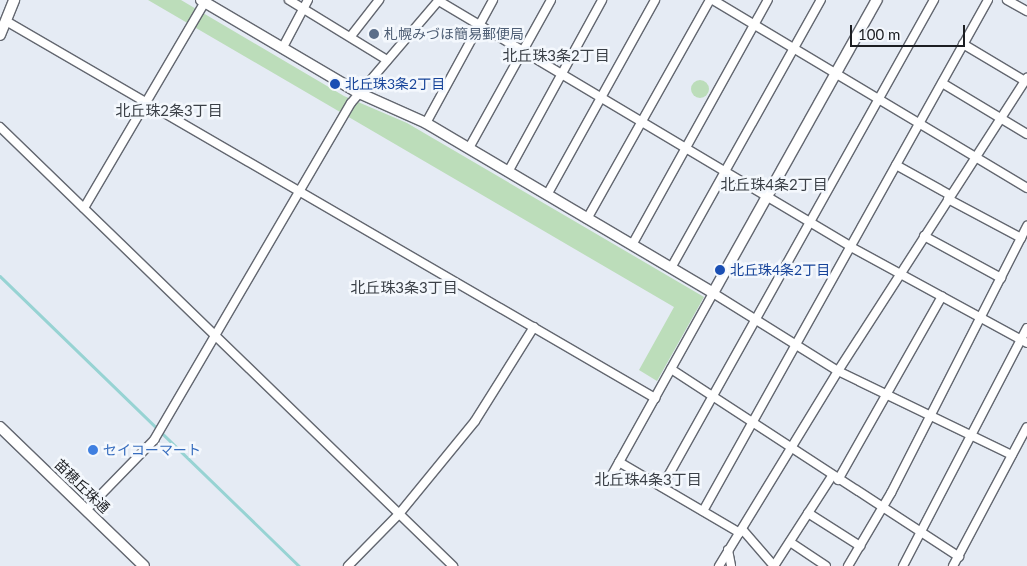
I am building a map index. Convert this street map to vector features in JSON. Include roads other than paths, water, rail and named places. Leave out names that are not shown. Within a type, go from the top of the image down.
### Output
[{"type":"street","points":[[0,36],[14,0]]},
{"type":"street","points":[[289,0],[351,36],[387,60]]},
{"type":"street","points":[[283,47],[308,0]]},
{"type":"street","points":[[351,36],[379,0]]},
{"type":"street","points":[[86,510],[154,440],[359,93],[439,0],[478,27],[686,147],[851,247],[1024,341]]},
{"type":"street","points":[[426,123],[493,0]]},
{"type":"street","points":[[468,148],[551,0]]},
{"type":"street","points":[[508,172],[602,0]]},
{"type":"street","points":[[547,195],[602,99],[655,0]]},
{"type":"street","points":[[587,219],[712,0],[1027,188]]},
{"type":"street","points":[[632,245],[768,0]]},
{"type":"street","points":[[671,268],[821,0]]},
{"type":"street","points":[[608,482],[876,0]]},
{"type":"street","points":[[662,487],[934,0]]},
{"type":"street","points":[[703,511],[797,346],[988,0]]},
{"type":"street","points":[[1007,0],[1027,11]]},
{"type":"street","points":[[84,208],[203,1],[359,93],[426,123],[671,268],[838,371],[1012,456]]},
{"type":"street","points":[[6,21],[655,398]]},
{"type":"street","points":[[719,566],[838,371],[1026,79],[963,44]]},
{"type":"street","points":[[942,83],[1027,134]]},
{"type":"street","points":[[0,127],[454,566]]},
{"type":"street","points":[[896,165],[1021,238]]},
{"type":"street","points":[[848,566],[882,508],[930,417],[1027,226]]},
{"type":"street","points":[[924,236],[1001,278]]},
{"type":"street","points":[[619,462],[741,531],[774,566],[808,513],[835,478],[942,296]]},
{"type":"street","points":[[348,566],[399,514],[476,421],[534,327]]},
{"type":"street","points":[[903,566],[923,535],[971,436],[1024,341],[1027,328]]},
{"type":"street","points":[[671,369],[789,449],[959,557]]},
{"type":"street","name":"苗穂丘珠通","points":[[0,427],[144,566]]},
{"type":"street","points":[[953,566],[1027,427]]},
{"type":"street","points":[[808,513],[860,546]]},
{"type":"street","points":[[790,542],[826,566]]},
{"type":"street","points":[[728,550],[731,566]]},
{"type":"waterway","points":[[0,276],[299,566]]},
{"type":"place","name":"札幌みづほ簡易郵便局","points":[[374,34]]},
{"type":"place","name":"北丘珠3条2丁目","points":[[335,84]]},
{"type":"place","name":"北丘珠4条2丁目","points":[[720,270]]},
{"type":"place","name":"セイコーマート","points":[[93,450]]},
{"type":"district","name":"北丘珠3条2丁目","points":[[556,56]]},
{"type":"district","name":"北丘珠2条3丁目","points":[[169,111]]},
{"type":"district","name":"北丘珠4条2丁目","points":[[774,185]]},
{"type":"district","name":"北丘珠3条3丁目","points":[[404,288]]},
{"type":"district","name":"北丘珠4条3丁目","points":[[648,480]]}]
